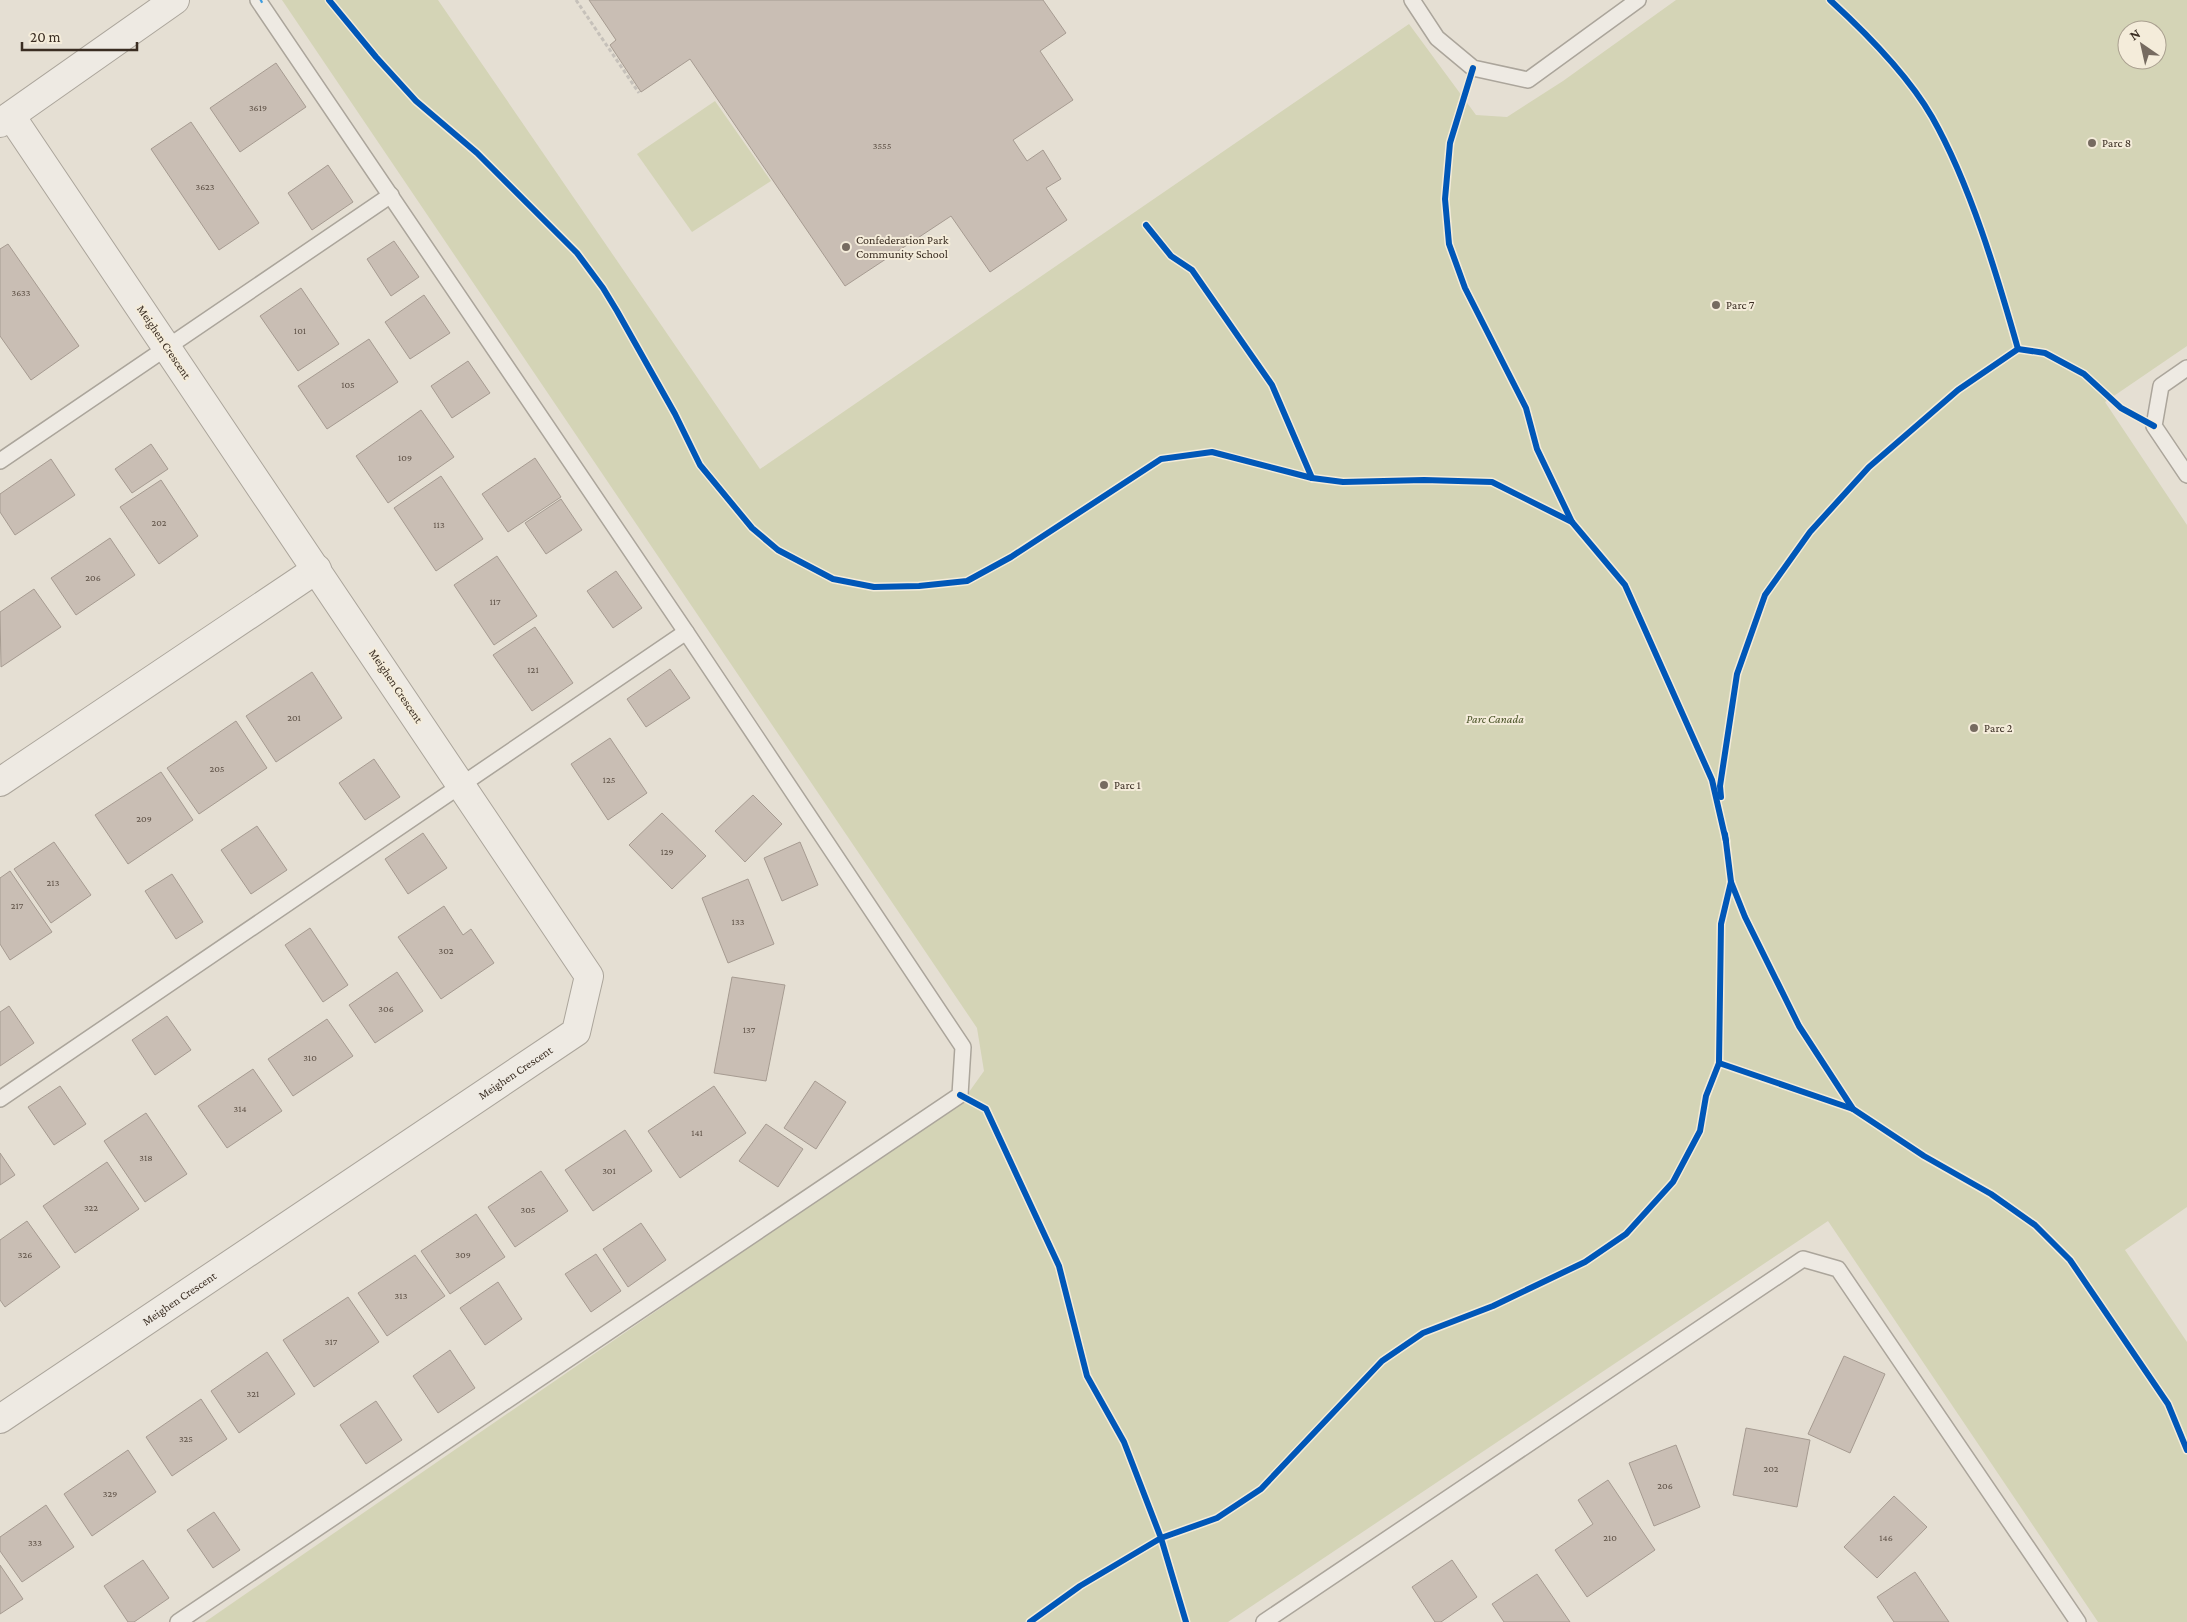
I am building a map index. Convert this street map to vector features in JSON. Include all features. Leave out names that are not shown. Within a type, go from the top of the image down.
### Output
[{"type":"street","points":[[6,119],[175,0]]},
{"type":"street","name":"Meighen Crescent","points":[[0,1419],[576,1032],[589,976],[463,785],[167,347],[6,119]]},
{"type":"street","points":[[0,782],[317,569]]},
{"type":"lane","points":[[178,1622],[960,1095],[963,1047],[686,632],[258,0]]},
{"type":"lane","points":[[1412,0],[1437,38],[1473,68],[1528,80],[1638,0]]},
{"type":"lane","points":[[0,461],[391,195]]},
{"type":"lane","points":[[2187,368],[2161,386],[2154,426],[2187,475]]},
{"type":"lane","points":[[0,1099],[686,632]]},
{"type":"lane","points":[[1264,1622],[1803,1259],[1838,1269],[2078,1622]]},
{"type":"path","points":[[576,0],[639,93]]},
{"type":"green space","name":"Parc Canada","points":[[282,0],[438,0],[760,469],[1409,24],[1476,115],[1507,117],[1563,81],[1676,0],[2187,0],[2187,346],[2105,402],[2187,525],[2187,1207],[2125,1250],[2187,1342],[2187,1622],[2098,1622],[1828,1221],[1228,1622],[205,1622],[964,1099],[984,1071],[977,1028]]},
{"type":"green space","points":[[715,101],[771,181],[692,232],[637,154]]},
{"type":"building","points":[[589,0],[1043,0],[1066,33],[1040,51],[1073,100],[1013,140],[1027,161],[1043,150],[1061,179],[1046,188],[1067,220],[990,272],[951,216],[845,286],[690,59],[641,92],[610,45],[616,40]]},
{"type":"building","points":[[276,63],[306,107],[240,152],[210,108]]},
{"type":"building","points":[[191,122],[259,223],[219,250],[151,149]]},
{"type":"building","points":[[328,165],[353,202],[312,230],[288,193]]},
{"type":"building","points":[[394,241],[419,277],[391,296],[367,259]]},
{"type":"building","points":[[8,244],[79,346],[31,380],[0,336],[0,249]]},
{"type":"building","points":[[301,288],[339,344],[298,371],[260,316]]},
{"type":"building","points":[[424,295],[450,333],[410,359],[385,322]]},
{"type":"building","points":[[369,339],[398,382],[327,429],[298,386]]},
{"type":"building","points":[[468,361],[490,393],[452,418],[431,386]]},
{"type":"building","points":[[421,410],[454,457],[388,503],[356,456]]},
{"type":"building","points":[[151,444],[168,469],[132,493],[115,469]]},
{"type":"building","points":[[535,458],[561,497],[508,532],[482,494]]},
{"type":"building","points":[[51,459],[75,495],[15,535],[0,512],[0,494]]},
{"type":"building","points":[[441,476],[483,539],[436,571],[394,508]]},
{"type":"building","points":[[161,480],[198,536],[159,564],[120,507]]},
{"type":"building","points":[[561,499],[582,530],[546,554],[525,523]]},
{"type":"building","points":[[110,538],[135,575],[76,615],[51,578]]},
{"type":"building","points":[[497,556],[537,616],[494,645],[454,585]]},
{"type":"building","points":[[616,571],[642,608],[613,628],[587,591]]},
{"type":"building","points":[[34,589],[61,627],[1,667],[0,612]]},
{"type":"building","points":[[535,627],[573,683],[532,711],[493,655]]},
{"type":"building","points":[[670,669],[690,698],[646,727],[627,699]]},
{"type":"building","points":[[312,672],[342,718],[276,762],[246,716]]},
{"type":"building","points":[[236,721],[267,768],[199,814],[167,768]]},
{"type":"building","points":[[610,738],[647,793],[608,820],[571,764]]},
{"type":"building","points":[[374,759],[400,797],[365,820],[339,783]]},
{"type":"building","points":[[161,772],[193,820],[128,864],[95,815]]},
{"type":"building","points":[[753,795],[782,824],[745,862],[715,831]]},
{"type":"building","points":[[662,813],[706,856],[672,889],[629,845]]},
{"type":"building","points":[[257,826],[287,870],[251,894],[221,850]]},
{"type":"building","points":[[423,833],[447,868],[408,894],[385,859]]},
{"type":"building","points":[[54,842],[91,895],[51,923],[14,869]]},
{"type":"building","points":[[800,842],[818,885],[782,901],[764,858]]},
{"type":"building","points":[[10,871],[52,932],[10,960],[0,944],[0,878]]},
{"type":"building","points":[[172,874],[203,922],[176,939],[145,891]]},
{"type":"building","points":[[748,879],[774,944],[728,963],[702,898]]},
{"type":"building","points":[[444,906],[463,935],[471,929],[494,963],[441,999],[398,937]]},
{"type":"building","points":[[310,928],[348,985],[323,1002],[285,945]]},
{"type":"building","points":[[397,972],[423,1011],[375,1043],[349,1005]]},
{"type":"building","points":[[732,977],[785,985],[766,1081],[714,1073]]},
{"type":"building","points":[[9,1006],[34,1043],[0,1066],[0,1012]]},
{"type":"building","points":[[167,1016],[191,1050],[155,1075],[132,1040]]},
{"type":"building","points":[[327,1019],[353,1056],[293,1096],[268,1059]]},
{"type":"building","points":[[253,1069],[282,1111],[227,1148],[198,1106]]},
{"type":"building","points":[[815,1081],[846,1102],[816,1149],[784,1128]]},
{"type":"building","points":[[60,1086],[86,1124],[54,1145],[28,1107]]},
{"type":"building","points":[[714,1086],[746,1133],[680,1178],[648,1131]]},
{"type":"building","points":[[146,1113],[187,1174],[145,1202],[104,1141]]},
{"type":"building","points":[[766,1124],[803,1149],[778,1187],[739,1161]]},
{"type":"building","points":[[625,1130],[652,1171],[593,1211],[565,1170]]},
{"type":"building","points":[[0,1153],[15,1175],[0,1185]]},
{"type":"building","points":[[107,1162],[139,1209],[75,1253],[43,1206]]},
{"type":"building","points":[[541,1171],[568,1211],[515,1247],[488,1207]]},
{"type":"building","points":[[476,1214],[505,1257],[450,1294],[421,1251]]},
{"type":"building","points":[[27,1221],[60,1267],[5,1307],[0,1300],[0,1240]]},
{"type":"building","points":[[641,1223],[666,1260],[628,1287],[603,1249]]},
{"type":"building","points":[[596,1254],[621,1291],[591,1312],[565,1274]]},
{"type":"building","points":[[415,1255],[445,1296],[387,1336],[358,1293]]},
{"type":"building","points":[[498,1282],[522,1319],[485,1345],[460,1308]]},
{"type":"building","points":[[348,1297],[379,1342],[314,1387],[283,1340]]},
{"type":"building","points":[[450,1350],[475,1388],[438,1413],[413,1376]]},
{"type":"building","points":[[267,1352],[295,1394],[239,1433],[211,1391]]},
{"type":"building","points":[[1844,1356],[1885,1374],[1850,1453],[1808,1434]]},
{"type":"building","points":[[201,1399],[227,1439],[172,1476],[146,1437]]},
{"type":"building","points":[[376,1401],[402,1440],[366,1464],[340,1425]]},
{"type":"building","points":[[1746,1428],[1810,1440],[1797,1507],[1733,1495]]},
{"type":"building","points":[[1676,1445],[1700,1507],[1654,1526],[1629,1463]]},
{"type":"building","points":[[128,1450],[156,1492],[92,1536],[64,1494]]},
{"type":"building","points":[[1608,1480],[1655,1550],[1587,1597],[1555,1550],[1593,1524],[1578,1500]]},
{"type":"building","points":[[1894,1496],[1927,1527],[1877,1578],[1844,1547]]},
{"type":"building","points":[[46,1505],[74,1547],[22,1582],[0,1551],[0,1537]]},
{"type":"building","points":[[214,1512],[240,1550],[213,1568],[187,1530]]},
{"type":"building","points":[[143,1560],[169,1598],[134,1622],[128,1622],[104,1586]]},
{"type":"building","points":[[1452,1560],[1477,1597],[1441,1622],[1435,1622],[1412,1587]]},
{"type":"building","points":[[0,1565],[23,1599],[0,1614]]},
{"type":"building","points":[[1915,1572],[1949,1622],[1894,1622],[1877,1597]]},
{"type":"building","points":[[1537,1574],[1570,1622],[1504,1622],[1492,1604]]},
{"type":"cycle path","points":[[329,0],[376,57],[416,101],[477,153],[577,253],[603,288],[617,311],[675,414],[700,465],[752,528],[778,550],[833,579],[874,587],[919,586],[967,581],[1011,557],[1161,459],[1212,452],[1312,478],[1343,482],[1424,480],[1492,482],[1572,522],[1625,585],[1712,780],[1726,841]]},
{"type":"cycle path","points":[[1830,0],[1886,56],[1911,86],[1932,117],[1959,171],[1970,200],[1992,261],[2018,349]]},
{"type":"cycle path","points":[[1473,68],[1450,143],[1445,199],[1449,244],[1465,288],[1526,408],[1537,449],[1572,522]]},
{"type":"cycle path","points":[[1146,225],[1171,256],[1192,270],[1272,385],[1312,478]]},
{"type":"cycle path","points":[[1721,797],[1720,786],[1737,674],[1765,595],[1810,532],[1869,467],[1958,390],[2018,349],[2045,353],[2084,374],[2121,408],[2154,426]]},
{"type":"cycle path","points":[[1186,1622],[1161,1538],[1217,1518],[1261,1489],[1382,1361],[1423,1333],[1493,1306],[1585,1262],[1626,1234],[1673,1182],[1700,1131],[1706,1096],[1719,1063],[1721,924],[1731,882],[1725,834]]},
{"type":"cycle path","points":[[1731,882],[1745,917],[1799,1026],[1853,1109],[1924,1156],[1991,1194],[2035,1225],[2070,1260],[2168,1404],[2187,1450]]},
{"type":"cycle path","points":[[1719,1063],[1853,1109]]},
{"type":"cycle path","points":[[960,1095],[986,1109],[1059,1266],[1087,1376],[1124,1442],[1161,1538],[1080,1586],[1030,1622]]},
{"type":"place","name":"Parc 8","points":[[2092,143]]},
{"type":"place","name":"Confederation Park Community School","points":[[846,247]]},
{"type":"place","name":"Parc 7","points":[[1716,305]]},
{"type":"place","name":"Parc 2","points":[[1974,728]]},
{"type":"place","name":"Parc 1","points":[[1104,785]]}]
